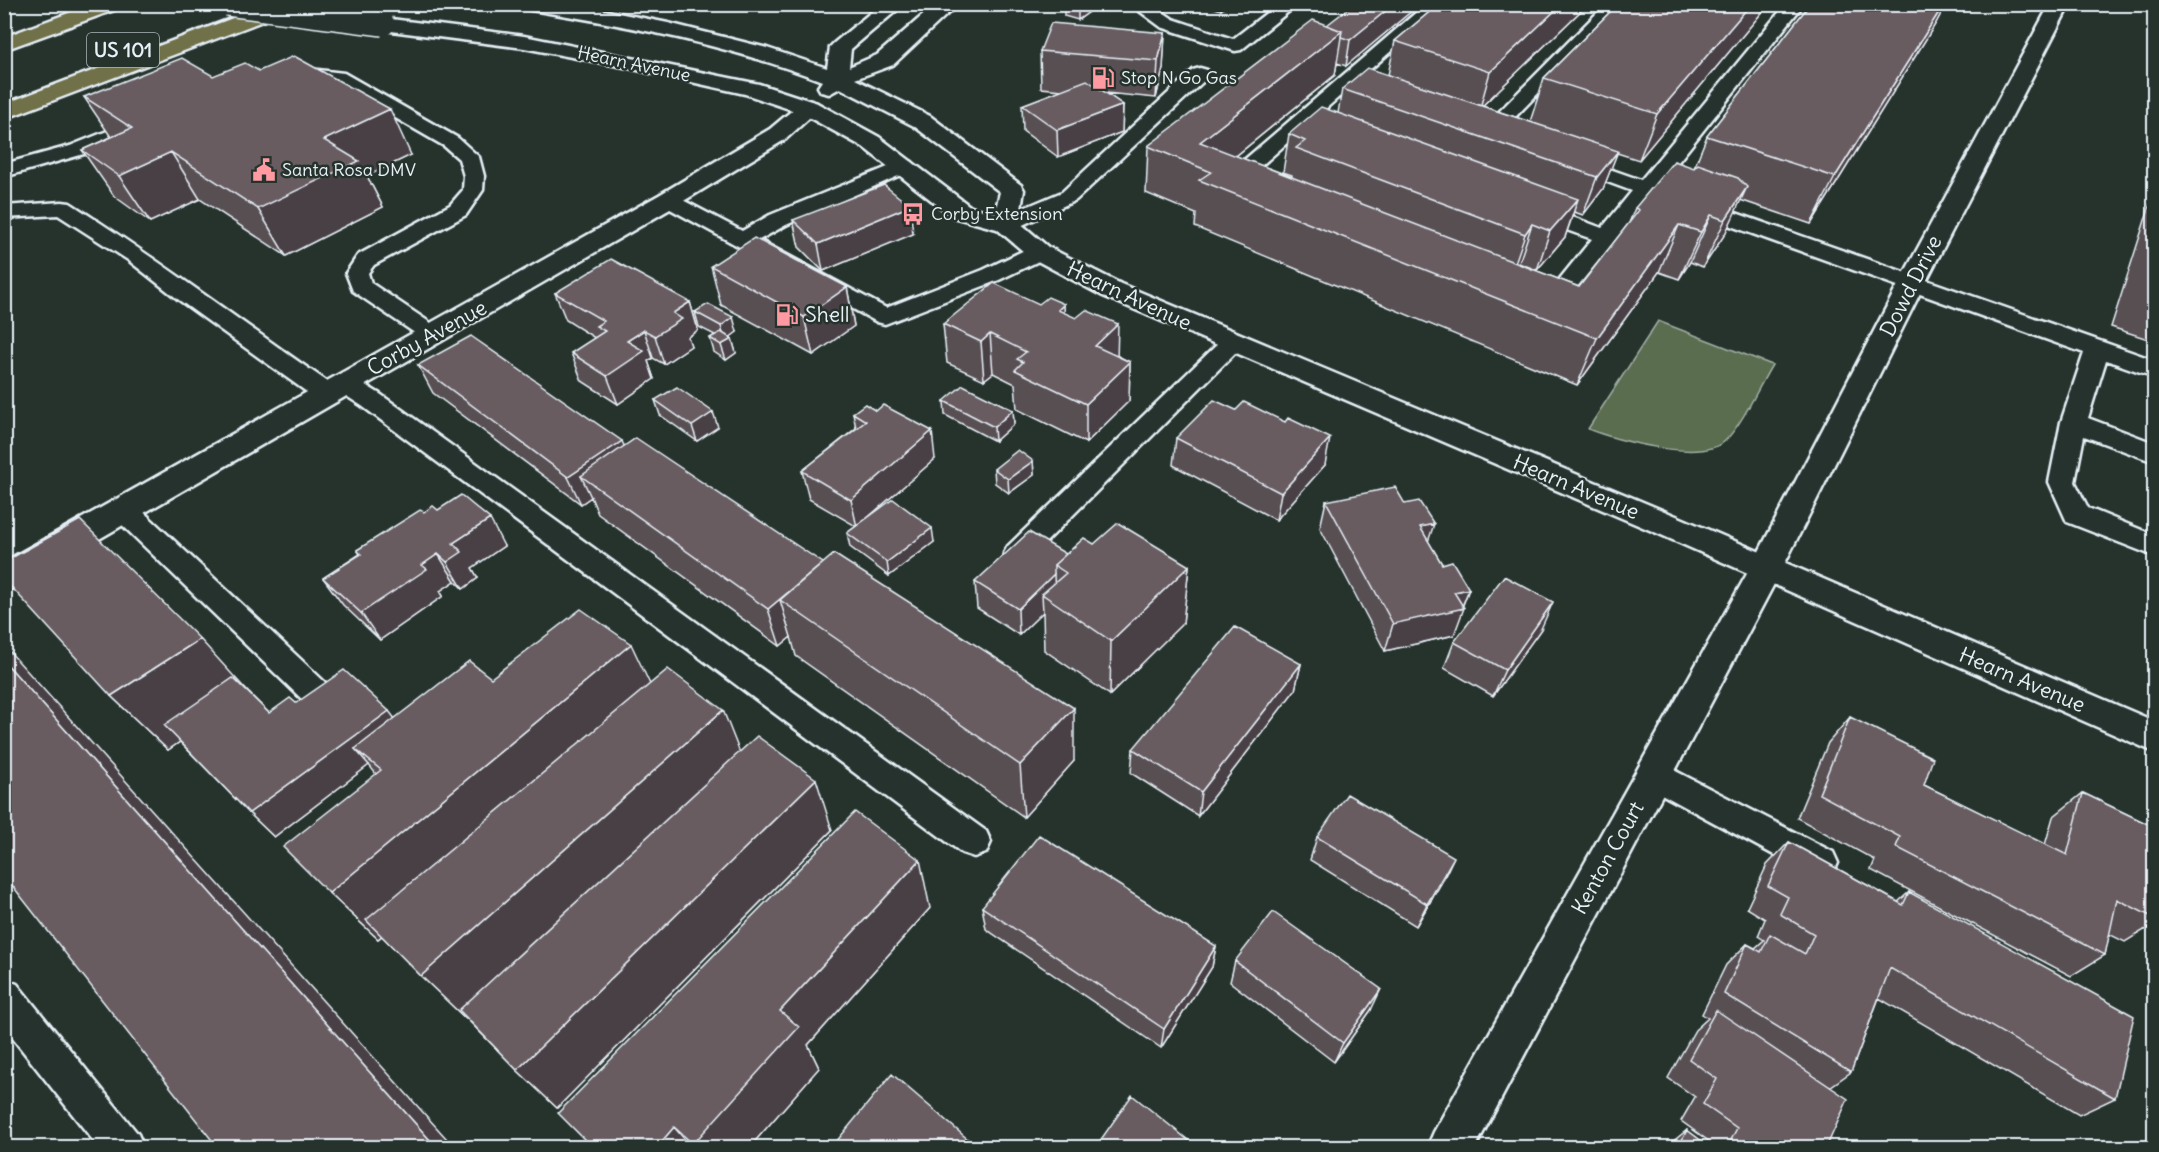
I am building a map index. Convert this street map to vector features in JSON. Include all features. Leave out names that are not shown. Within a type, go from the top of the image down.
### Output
[{"type":"highway","name":"US 101","points":[[4,44],[113,4]]},
{"type":"highway","name":"US 101","points":[[4,96],[241,4]]},
{"type":"highway","points":[[4,112],[290,4]]},
{"type":"main road","name":"Hearn Avenue","points":[[227,4],[524,42],[751,89],[809,108],[850,129],[905,166],[962,212],[1006,224],[1039,252],[1112,290],[1670,526],[2154,737]]},
{"type":"main road","name":"Hearn Avenue","points":[[531,4],[587,13],[699,37],[788,62],[836,79],[891,103],[915,117],[1012,190],[1006,224]]},
{"type":"main road","points":[[836,79],[841,47],[894,4]]},
{"type":"main road","name":"Corby Avenue","points":[[4,578],[433,335],[778,134],[809,108],[836,79],[885,60],[948,4]]},
{"type":"main road","name":"Dowd Drive","points":[[1766,569],[1912,283],[2060,4]]},
{"type":"main road","name":"Kenton Court","points":[[1450,1148],[1766,569]]},
{"type":"lane","points":[[1138,4],[1167,23],[1235,46],[1290,4]]},
{"type":"lane","points":[[1251,191],[1229,183],[1437,4]]},
{"type":"lane","points":[[1488,133],[1616,4]]},
{"type":"lane","points":[[1525,300],[1547,309],[1796,4]]},
{"type":"lane","points":[[271,75],[298,73],[337,77],[451,142],[469,157],[474,176],[473,190],[458,210],[366,260],[357,273],[361,286],[433,335]]},
{"type":"lane","points":[[1006,224],[1069,196],[1200,74]]},
{"type":"lane","points":[[1345,82],[1400,102]]},
{"type":"lane","points":[[4,171],[77,150],[165,113]]},
{"type":"lane","points":[[1296,124],[1319,132]]},
{"type":"lane","points":[[1466,125],[1511,141]]},
{"type":"lane","points":[[1556,157],[2154,369]]},
{"type":"lane","points":[[743,240],[778,220],[905,166]]},
{"type":"lane","points":[[668,200],[885,317],[991,275],[1039,252]]},
{"type":"lane","points":[[1518,205],[1606,237]]},
{"type":"lane","points":[[4,212],[62,208],[136,255],[187,295],[336,389],[371,400],[974,842]]},
{"type":"lane","points":[[1018,553],[1233,342]]},
{"type":"lane","points":[[2097,349],[2074,422],[2062,482],[2077,515],[2154,546]]},
{"type":"lane","points":[[2074,422],[2154,453]]},
{"type":"lane","points":[[124,510],[320,697]]},
{"type":"lane","points":[[1654,774],[1853,879]]},
{"type":"lane","points":[[4,998],[124,1148]]},
{"type":"green space","points":[[1658,321],[1772,365],[1739,424],[1726,440],[1715,447],[1699,450],[1658,448],[1588,429]]},
{"type":"building","points":[[1354,4],[1394,4],[1350,40],[1341,37],[1342,31],[1327,25]]},
{"type":"building","points":[[1439,4],[1562,4],[1490,72],[1395,41]]},
{"type":"building","points":[[1618,4],[1751,4],[1657,114],[1544,78]]},
{"type":"building","points":[[1810,4],[1944,4],[1835,177],[1707,136]]},
{"type":"building","points":[[1313,20],[1342,31],[1200,142],[1579,287],[1639,210],[1635,208],[1674,161],[1694,168],[1698,164],[1738,178],[1747,187],[1725,220],[1711,215],[1701,232],[1679,225],[1597,338],[1199,180],[1211,172],[1148,146]]},
{"type":"building","points":[[1051,23],[1165,33],[1158,61],[1040,51]]},
{"type":"building","points":[[294,56],[390,109],[324,140],[359,161],[258,209],[171,152],[119,176],[82,150],[132,128],[84,97],[182,58],[213,76],[245,63],[259,71]]},
{"type":"building","points":[[1367,68],[1618,151],[1597,177],[1342,89]]},
{"type":"building","points":[[1087,80],[1123,105],[1057,130],[1022,105]]},
{"type":"building","points":[[1321,107],[1578,199],[1550,231],[1532,224],[1525,234],[1296,148],[1305,141],[1289,134]]},
{"type":"building","points":[[884,185],[910,206],[818,244],[793,220]]},
{"type":"building","points":[[754,238],[847,287],[804,317],[711,266]]},
{"type":"building","points":[[611,259],[690,302],[673,313],[682,319],[655,336],[644,330],[627,341],[644,351],[607,376],[571,353],[605,331],[596,326],[604,321],[555,293]]},
{"type":"building","points":[[2154,264],[2154,281],[2150,280]]},
{"type":"building","points":[[994,283],[1039,304],[1048,297],[1064,304],[1058,310],[1076,318],[1086,310],[1118,324],[1095,346],[1130,362],[1086,404],[1015,370],[1023,362],[1017,359],[1026,352],[990,334],[981,342],[943,324]]},
{"type":"building","points":[[708,304],[733,317],[721,326],[695,312]]},
{"type":"building","points":[[721,332],[732,339],[721,345],[710,338]]},
{"type":"building","points":[[471,336],[622,441],[568,477],[418,365]]},
{"type":"building","points":[[963,385],[1013,410],[994,427],[944,401]]},
{"type":"building","points":[[677,387],[713,412],[692,426],[655,400]]},
{"type":"building","points":[[1214,400],[1236,410],[1244,402],[1285,422],[1288,418],[1330,438],[1281,493],[1176,438]]},
{"type":"building","points":[[865,404],[876,411],[883,405],[932,431],[851,500],[802,471],[866,421],[853,413]]},
{"type":"building","points":[[636,438],[823,563],[768,609],[581,476]]},
{"type":"building","points":[[1018,450],[1033,461],[1008,479],[994,469]]},
{"type":"building","points":[[1395,487],[1405,504],[1419,501],[1434,524],[1420,527],[1442,564],[1452,561],[1469,589],[1454,592],[1464,608],[1393,624],[1326,501]]},
{"type":"building","points":[[461,495],[490,519],[453,543],[462,552],[447,562],[438,554],[422,565],[427,569],[361,613],[323,578],[361,554],[357,550],[420,510],[424,512],[433,506],[438,510]]},
{"type":"building","points":[[893,499],[932,528],[887,562],[847,533]]},
{"type":"building","points":[[80,520],[200,639],[111,696],[4,579],[4,562]]},
{"type":"building","points":[[1118,523],[1189,566],[1111,641],[1042,594],[1066,573],[1054,565],[1084,538],[1094,544]]},
{"type":"building","points":[[1029,532],[1066,554],[1054,565],[1054,574],[1018,609],[975,582]]},
{"type":"building","points":[[834,554],[1074,708],[1020,765],[780,600]]},
{"type":"building","points":[[1504,576],[1553,602],[1505,670],[1454,642]]},
{"type":"building","points":[[581,609],[631,644],[329,893],[283,847],[381,770],[355,749],[469,661],[491,678]]},
{"type":"building","points":[[1235,627],[1301,664],[1201,792],[1133,749]]},
{"type":"building","points":[[4,661],[437,1148],[218,1148],[4,875]]},
{"type":"building","points":[[668,669],[723,710],[421,976],[366,920]]},
{"type":"building","points":[[344,670],[389,711],[249,813],[164,725],[233,678],[269,713],[290,698],[296,703]]},
{"type":"building","points":[[1850,717],[1933,758],[1924,785],[2067,855],[2083,793],[2154,827],[2154,918],[2117,899],[2105,955],[1896,847],[1900,837],[1819,794]]},
{"type":"building","points":[[757,736],[816,779],[517,1070],[459,1010]]},
{"type":"building","points":[[1347,794],[1454,857],[1427,904],[1317,837]]},
{"type":"building","points":[[855,812],[920,860],[780,1011],[799,1027],[693,1144],[674,1127],[656,1148],[593,1148],[558,1113]]},
{"type":"building","points":[[1039,835],[1216,946],[1164,1029],[982,907]]},
{"type":"building","points":[[1789,842],[1903,905],[1909,892],[2134,1016],[2115,1098],[1890,968],[1851,1072],[1724,994],[1747,944],[1761,952],[1770,934],[1805,954],[1814,934],[1780,914],[1788,897],[1768,886]]},
{"type":"building","points":[[1273,912],[1381,989],[1343,1043],[1235,961]]},
{"type":"building","points":[[1716,1010],[1848,1099],[1826,1148],[1727,1148],[1737,1128],[1703,1104],[1717,1079],[1689,1059]]},
{"type":"building","points":[[892,1074],[978,1148],[831,1148]]},
{"type":"building","points":[[1132,1095],[1198,1148],[1095,1148]]},
{"type":"building","points":[[1687,1130],[1711,1148],[1678,1148]]},
{"type":"place","name":"Stop N Go Gas","points":[[1103,78]]},
{"type":"place","name":"Santa Rosa DMV","points":[[264,170]]},
{"type":"place","name":"Corby Extension","points":[[913,214]]},
{"type":"place","name":"Shell","points":[[787,315]]}]
